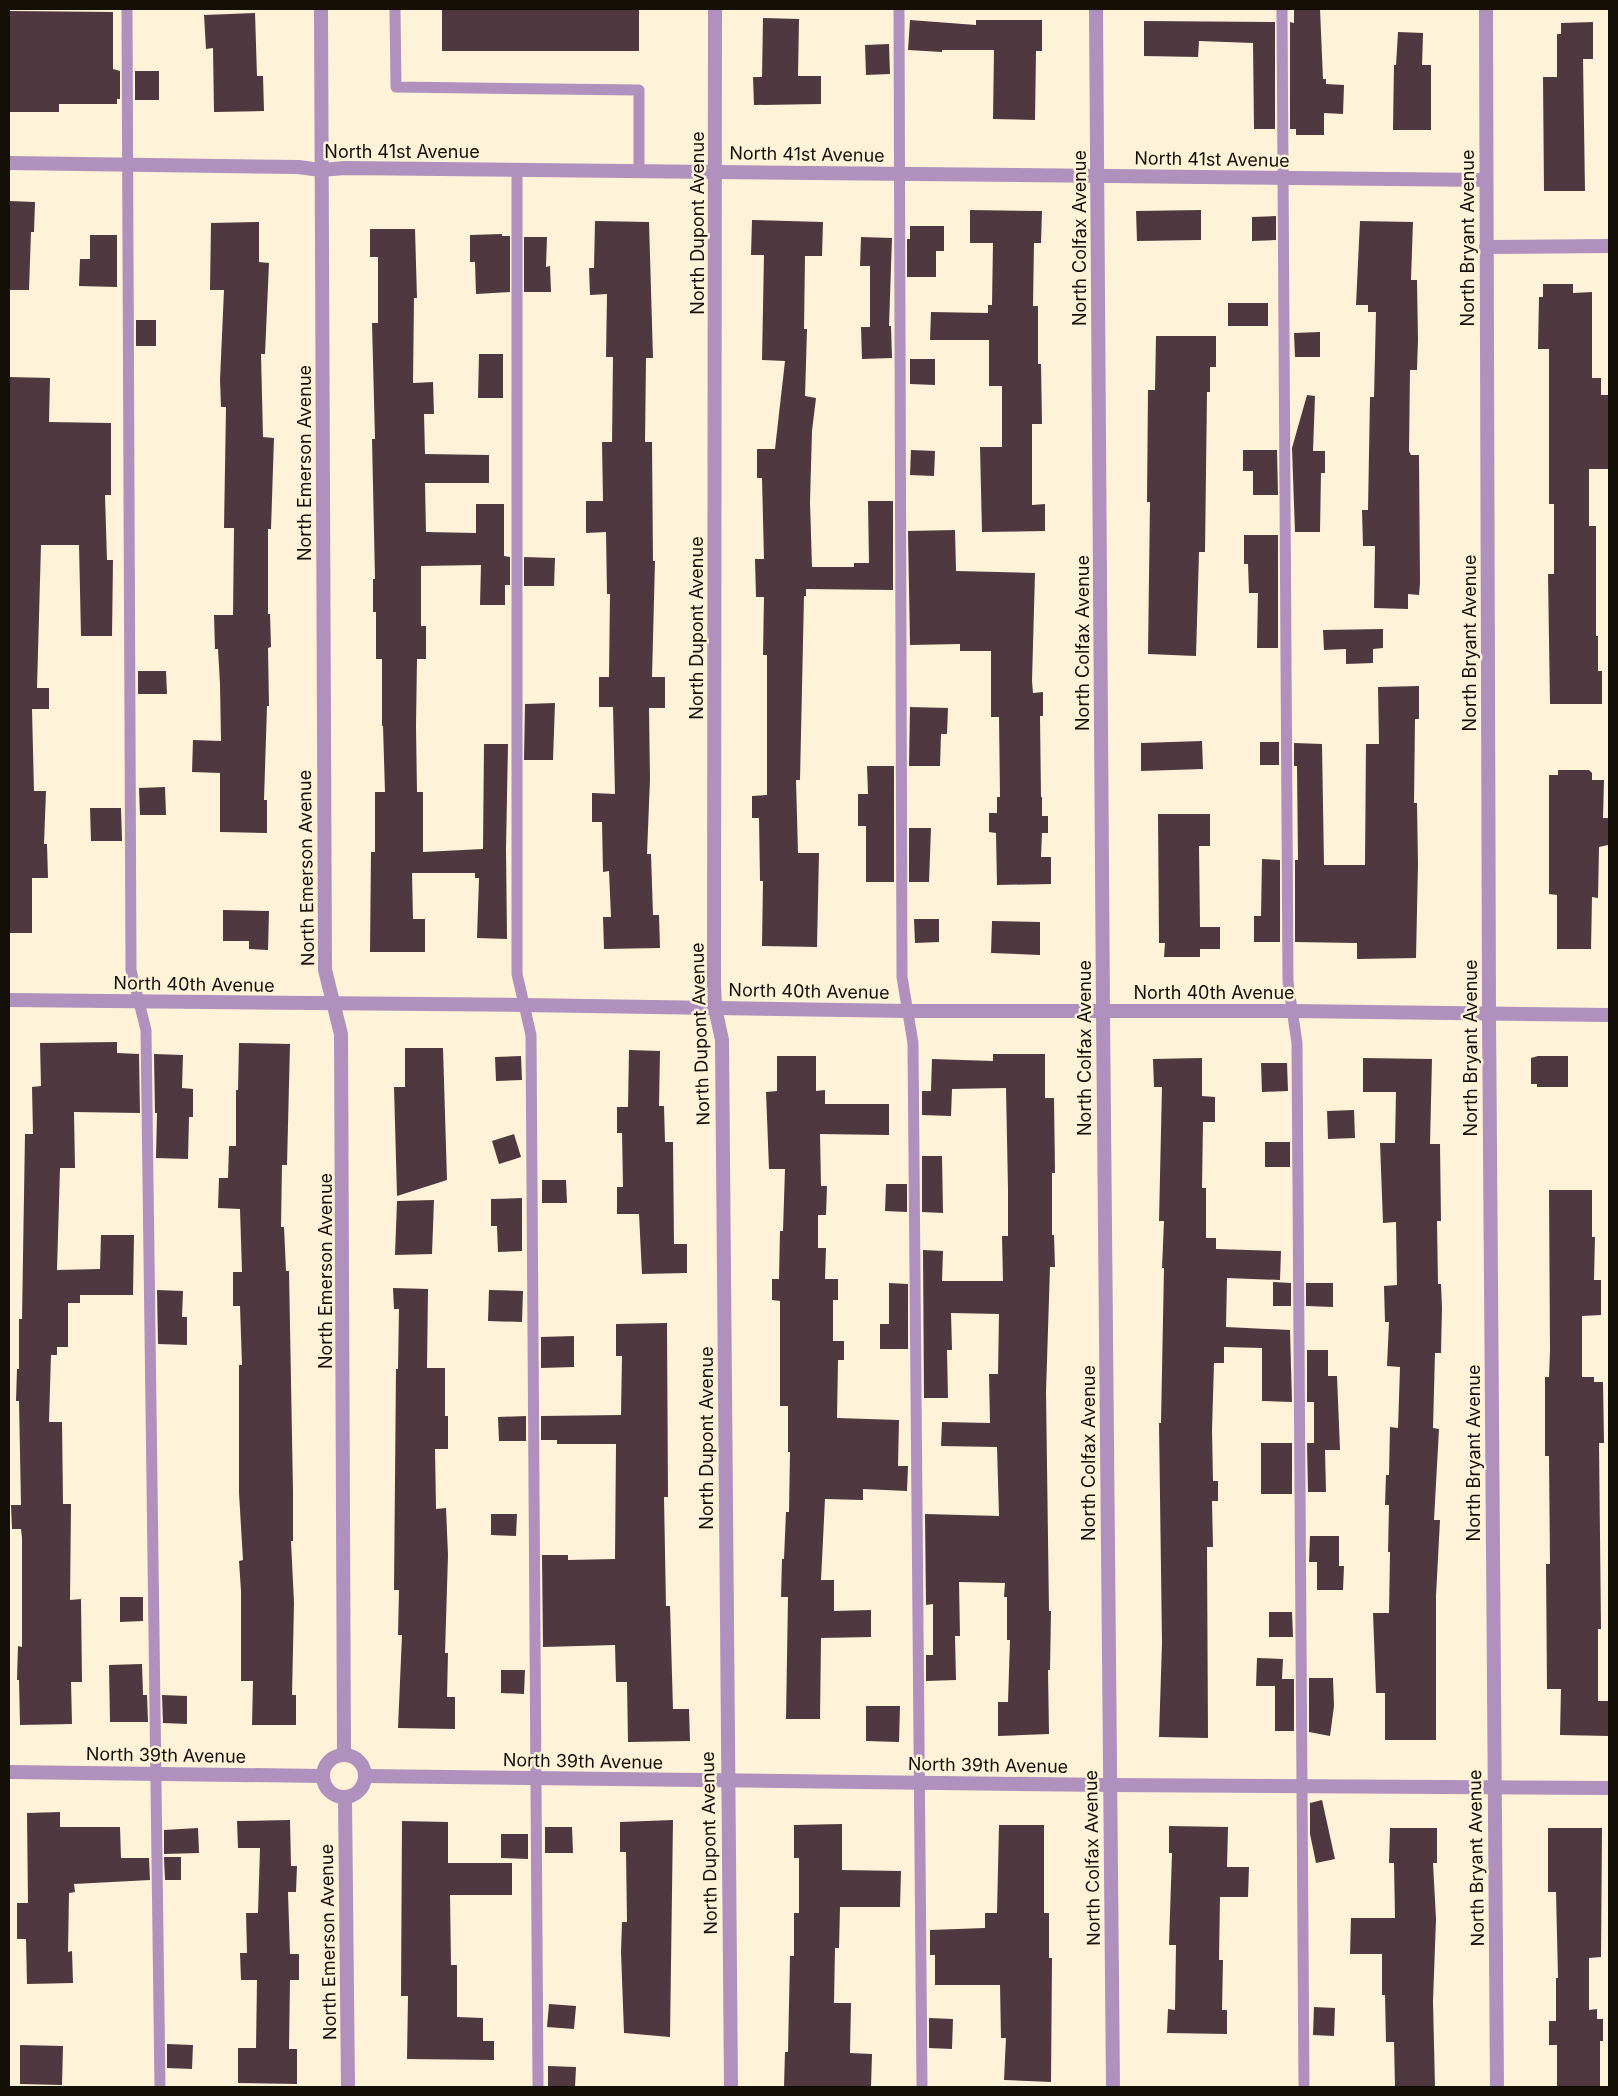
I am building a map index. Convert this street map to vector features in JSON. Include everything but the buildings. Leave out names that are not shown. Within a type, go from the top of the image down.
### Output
[{"type":"street","name":"North Emerson Avenue","points":[[321,9],[325,970],[341,1034],[344,1754]]},
{"type":"street","name":"North Dupont Avenue","points":[[715,9],[715,1008],[722,1040],[731,2087]]},
{"type":"street","name":"North Colfax Avenue","points":[[1096,9],[1109,1785],[1113,2087]]},
{"type":"street","name":"North Bryant Avenue","points":[[1486,9],[1488,1014],[1497,2087]]},
{"type":"street","name":"North 41st Avenue","points":[[9,162],[298,167],[321,170],[346,168],[1486,180]]},
{"type":"street","points":[[1486,247],[1609,246]]},
{"type":"street","name":"North 40th Avenue","points":[[9,1000],[524,1004],[907,1011],[1292,1010],[1609,1015]]},
{"type":"street","points":[[344,1754],[360,1761],[366,1776],[360,1791],[345,1797],[334,1795],[328,1790],[323,1776],[330,1760],[344,1754]]},
{"type":"street","name":"North 39th Avenue","points":[[9,1772],[323,1776]]},
{"type":"street","name":"North 39th Avenue","points":[[366,1776],[535,1780],[1609,1788]]},
{"type":"street","name":"North Emerson Avenue","points":[[345,1797],[348,2087]]},
{"type":"lane","points":[[127,9],[131,970],[146,1030],[160,2087]]},
{"type":"lane","points":[[395,9],[396,87],[639,90],[639,171]]},
{"type":"lane","points":[[899,9],[902,977],[913,1043],[922,2087]]},
{"type":"lane","points":[[1282,9],[1288,982],[1296,1042],[1304,2087]]},
{"type":"lane","points":[[517,170],[517,974],[530,1035],[538,2087]]}]
